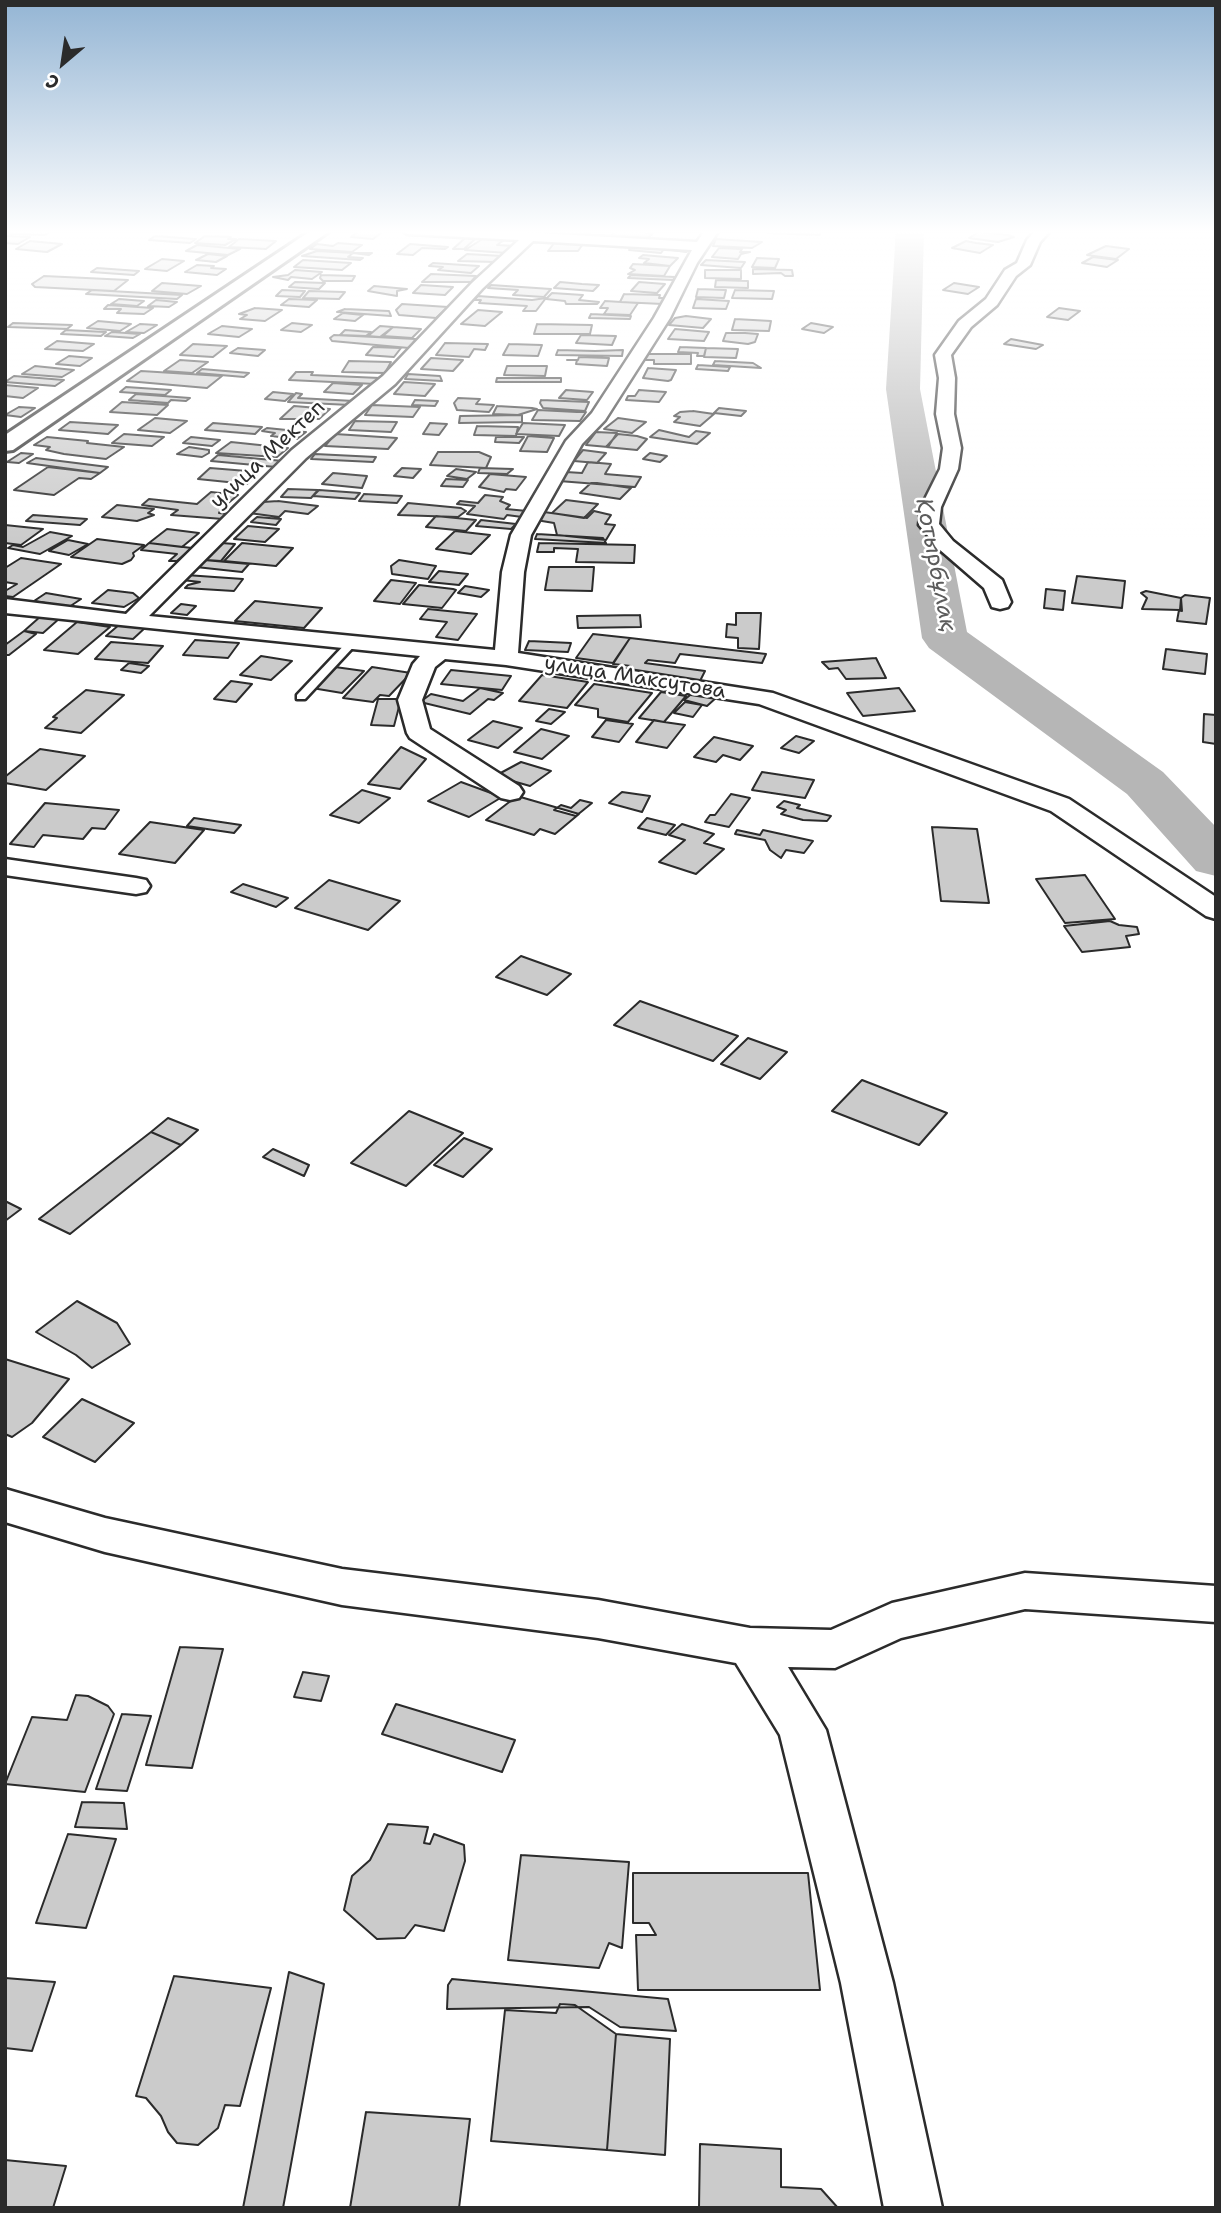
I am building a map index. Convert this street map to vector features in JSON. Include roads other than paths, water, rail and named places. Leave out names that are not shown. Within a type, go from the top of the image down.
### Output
[{"type":"street","points":[[5,445],[170,333]]},
{"type":"street","name":"улица Мектеп","points":[[131,621],[299,454],[389,380],[433,333]]},
{"type":"street","points":[[506,658],[511,582],[522,535],[568,452],[598,416],[652,333]]},
{"type":"street","points":[[958,333],[943,355],[947,378],[945,414],[952,448],[949,469],[931,507],[929,525],[946,545],[994,585],[1000,602]]},
{"type":"street","name":"улица Максутова","points":[[5,606],[506,658],[764,698],[1060,805],[1216,910]]},
{"type":"street","points":[[438,653],[425,664],[410,700],[419,733],[510,792]]},
{"type":"street","points":[[5,867],[136,886]]},
{"type":"street","points":[[5,1505],[105,1535],[342,1587],[598,1619],[750,1647],[835,1649],[892,1622],[1026,1591],[1216,1604]]},
{"type":"street","points":[[750,1647],[802,1730],[867,1983],[913,2208]]},
{"type":"lane","points":[[301,697],[353,642]]},
{"type":"waterway","name":"Қотырбұлақ","points":[[905,333],[903,389],[945,638],[1145,783],[1216,859]]}]
